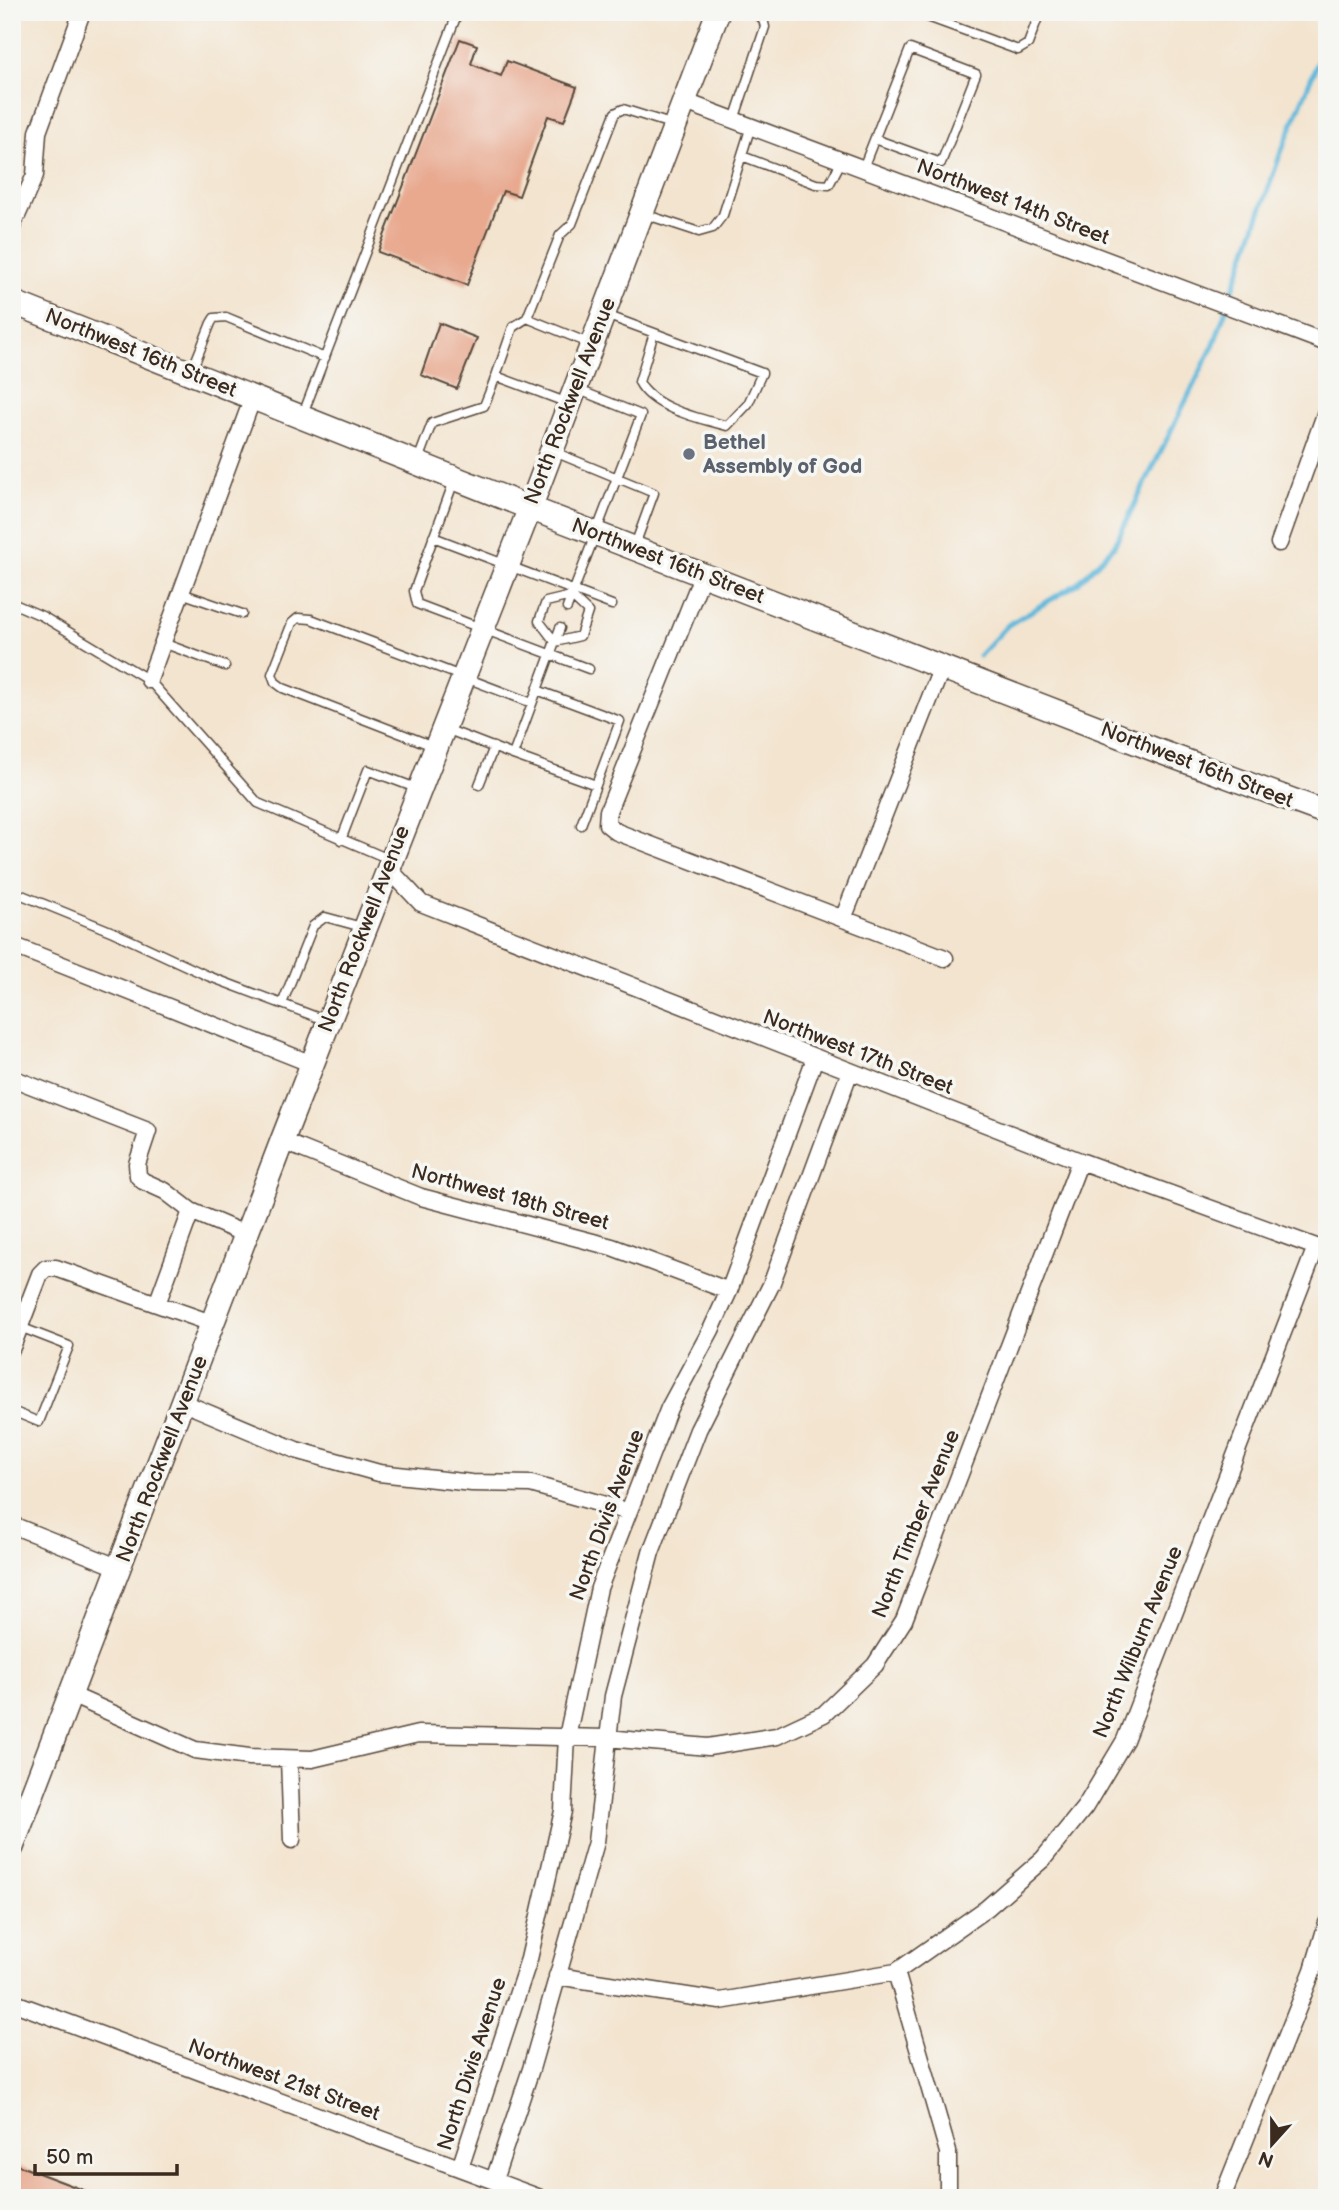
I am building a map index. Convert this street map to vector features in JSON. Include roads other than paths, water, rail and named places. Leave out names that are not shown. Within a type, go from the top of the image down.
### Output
[{"type":"main road","name":"North Rockwell Avenue","points":[[12,1847],[328,1021],[530,508],[718,12]]},
{"type":"main road","name":"Northwest 16th Street","points":[[17,304],[530,508],[1327,813]]},
{"type":"street","points":[[12,228],[35,175],[38,132],[82,12]]},
{"type":"street","name":"Northwest 14th Street","points":[[683,101],[1327,343]]},
{"type":"street","points":[[149,680],[253,397]]},
{"type":"street","points":[[1279,544],[1327,409]]},
{"type":"street","points":[[703,574],[608,811],[607,824],[617,832],[945,958]]},
{"type":"street","points":[[844,919],[942,667]]},
{"type":"street","name":"Northwest 17th Street","points":[[389,864],[421,903],[1080,1161],[1322,1249]]},
{"type":"street","points":[[12,945],[312,1064]]},
{"type":"street","name":"North Divis Avenue","points":[[460,2168],[529,1959],[563,1811],[567,1737],[599,1588],[626,1511],[669,1408],[729,1290],[815,1058]]},
{"type":"street","points":[[494,2180],[531,2069],[596,1842],[613,1696],[651,1552],[698,1430],[771,1285],[850,1072]]},
{"type":"street","points":[[12,1078],[148,1131],[137,1164],[138,1176],[191,1211],[247,1235]]},
{"type":"street","name":"Northwest 18th Street","points":[[282,1141],[421,1197],[612,1247],[729,1290]]},
{"type":"street","name":"North Timber Avenue","points":[[71,1695],[195,1750],[289,1759],[312,1759],[418,1734],[607,1738],[708,1747],[777,1736],[824,1714],[875,1665],[904,1620],[1080,1161]]},
{"type":"street","points":[[157,1304],[191,1211]]},
{"type":"street","name":"North Wilburn Avenue","points":[[557,1976],[720,2001],[896,1972],[987,1908],[1043,1859],[1085,1807],[1125,1740],[1322,1249]]},
{"type":"street","points":[[12,1347],[40,1274],[46,1268],[56,1268],[214,1324]]},
{"type":"street","points":[[184,1403],[296,1450],[379,1473],[472,1482],[531,1484],[626,1511]]},
{"type":"street","points":[[12,1525],[120,1568]]},
{"type":"street","points":[[289,1759],[292,1840]]},
{"type":"street","points":[[1222,2198],[1313,1970],[1327,1923]]},
{"type":"street","points":[[896,1972],[948,2152],[948,2198]]},
{"type":"street","name":"Northwest 21st Street","points":[[12,2002],[540,2198]]},
{"type":"lane","points":[[302,417],[458,12]]},
{"type":"lane","points":[[734,120],[765,27],[763,19],[751,12]]},
{"type":"lane","points":[[914,12],[1018,50],[1028,44],[1040,12]]},
{"type":"lane","points":[[863,168],[910,49],[976,74],[941,163],[875,139]]},
{"type":"lane","points":[[416,462],[432,423],[484,406],[513,327],[527,318],[560,235],[572,224],[615,113],[622,109],[637,111],[674,125]]},
{"type":"lane","points":[[641,213],[699,232],[713,228],[723,215],[751,126]]},
{"type":"lane","points":[[741,156],[817,184],[830,186],[842,160]]},
{"type":"lane","points":[[12,332],[17,304]]},
{"type":"lane","points":[[603,314],[762,373],[748,404],[727,426],[699,418],[646,394],[639,382],[654,333]]},
{"type":"lane","points":[[191,373],[211,323],[219,317],[226,317],[325,358]]},
{"type":"lane","points":[[527,318],[592,344]]},
{"type":"lane","points":[[496,376],[641,415],[567,608]]},
{"type":"lane","points":[[551,451],[654,493],[634,548]]},
{"type":"lane","points":[[455,478],[414,591],[414,599],[424,608],[589,669]]},
{"type":"lane","points":[[433,537],[572,593],[612,605]]},
{"type":"lane","points":[[181,593],[242,614]]},
{"type":"lane","points":[[555,642],[580,636],[588,612],[572,593]]},
{"type":"lane","points":[[555,642],[539,621],[546,602],[572,593]]},
{"type":"lane","points":[[12,603],[42,616],[149,680],[258,803],[389,864]]},
{"type":"lane","points":[[532,703],[311,619],[298,618],[292,623],[272,674],[275,682],[283,688],[439,737],[494,747],[596,785]]},
{"type":"lane","points":[[513,755],[560,628]]},
{"type":"lane","points":[[163,643],[225,666]]},
{"type":"lane","points":[[537,690],[620,721],[581,825]]},
{"type":"lane","points":[[479,785],[494,747]]},
{"type":"lane","points":[[341,840],[368,770],[419,789]]},
{"type":"lane","points":[[12,891],[113,932],[208,976],[328,1021]]},
{"type":"lane","points":[[282,1004],[313,926],[325,917],[365,928]]},
{"type":"lane","points":[[12,1411],[39,1422],[69,1346],[20,1327]]},
{"type":"waterway","points":[[979,656],[1008,625],[1077,584],[1114,546],[1214,344],[1280,155],[1327,39]]},
{"type":"place","name":"Bethel Assembly of God","points":[[689,454]]}]
